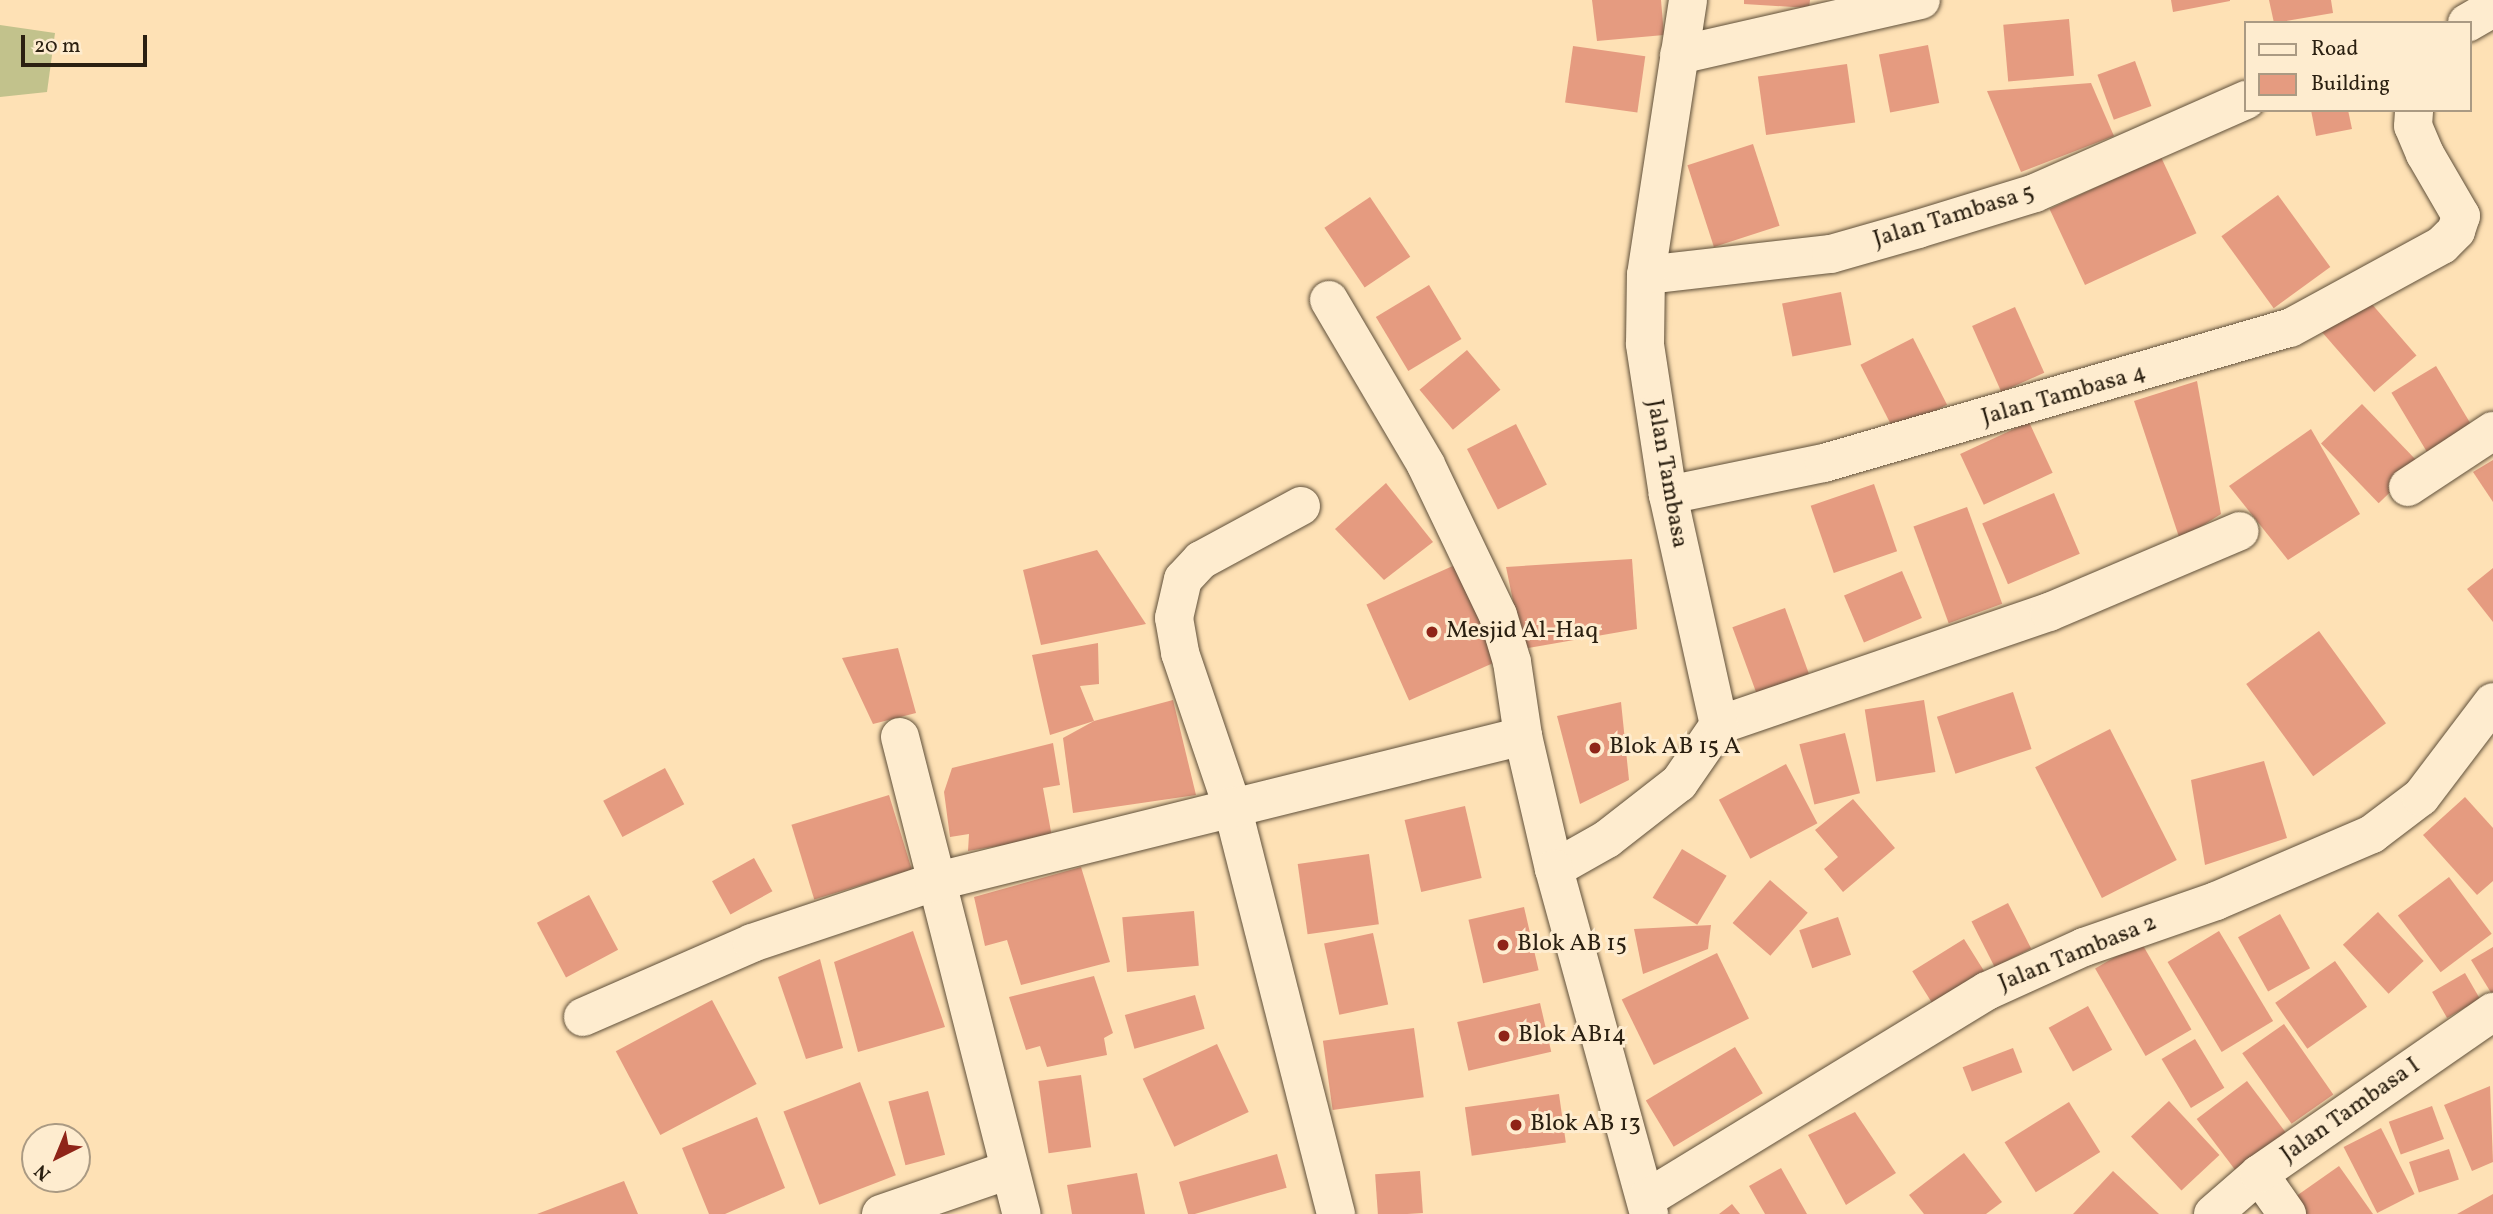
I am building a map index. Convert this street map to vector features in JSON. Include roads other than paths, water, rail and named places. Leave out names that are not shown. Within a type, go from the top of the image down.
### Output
[{"type":"street","name":"Jalan Tambasa","points":[[1688,0],[1646,275],[1645,344],[1668,495],[1719,725]]},
{"type":"street","points":[[1679,55],[1921,0]]},
{"type":"street","points":[[2470,21],[2493,8]]},
{"type":"street","name":"Jalan Tambasa 5","points":[[1646,275],[1831,254],[1893,236],[2035,193],[2244,101]]},
{"type":"street","name":"Jalan Tambasa 4","points":[[1668,495],[1824,463],[2249,343],[2290,328],[2442,246],[2456,231],[2461,216],[2425,154],[2413,125],[2414,112]]},
{"type":"street","points":[[1329,300],[1426,466],[1498,615],[1512,662],[1523,736],[1554,869],[1648,1206]]},
{"type":"street","points":[[2408,487],[2493,431]]},
{"type":"street","points":[[1301,506],[1200,561],[1184,579],[1175,598],[1174,618],[1180,653],[1232,806],[1336,1214]]},
{"type":"street","points":[[1554,869],[1607,839],[1679,783],[1719,725],[2049,612],[2240,531]]},
{"type":"street","name":"Jalan Tambasa 2","points":[[1648,1206],[1987,991],[2084,947],[2216,901],[2372,834],[2421,797],[2493,702]]},
{"type":"street","points":[[583,1017],[752,943],[934,882],[1523,736]]},
{"type":"street","points":[[900,737],[934,882],[1022,1214]]},
{"type":"street","name":"Jalan Tambasa I","points":[[2213,1214],[2259,1174],[2493,1012]]},
{"type":"street","points":[[881,1214],[1009,1170]]},
{"type":"street","points":[[2259,1174],[2287,1214]]},
{"type":"place","name":"Mesjid Al-Haq","points":[[1432,632]]},
{"type":"place","name":"Blok AB 15 A","points":[[1595,748]]},
{"type":"place","name":"Blok AB 15","points":[[1503,945]]},
{"type":"place","name":"Blok AB14","points":[[1504,1036]]},
{"type":"place","name":"Blok AB 13","points":[[1516,1125]]}]
